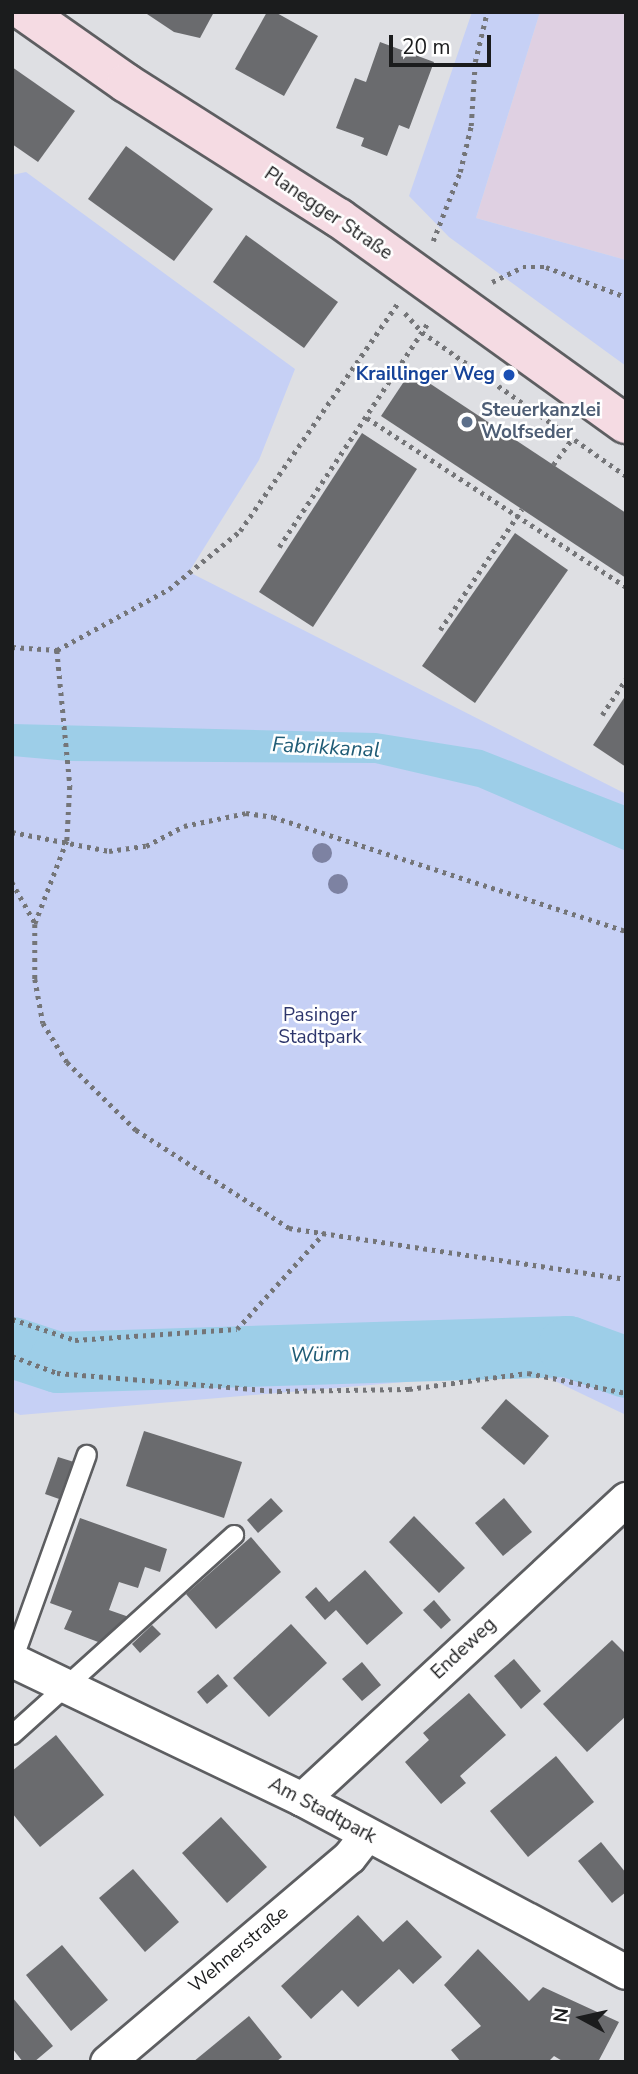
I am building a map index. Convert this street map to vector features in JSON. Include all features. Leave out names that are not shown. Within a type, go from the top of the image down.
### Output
[{"type":"main road","name":"Planegger Straße","points":[[25,12],[126,83],[339,218],[626,424]]},
{"type":"street","name":"Endeweg","points":[[302,1799],[626,1499]]},
{"type":"street","name":"Am Stadtpark","points":[[13,1660],[72,1685],[302,1799],[626,1972]]},
{"type":"street","name":"Wehnerstraße","points":[[107,2062],[349,1857],[366,1835]]},
{"type":"lane","points":[[13,1660],[87,1455]]},
{"type":"lane","points":[[12,1735],[72,1685],[234,1535]]},
{"type":"path","points":[[433,241],[460,172],[471,127],[475,62],[487,12]]},
{"type":"path","points":[[491,283],[523,267],[545,267],[626,297]]},
{"type":"path","points":[[12,647],[57,650],[169,589],[240,531],[397,304],[422,332],[626,476]]},
{"type":"path","points":[[279,547],[422,332]]},
{"type":"path","points":[[537,415],[542,407]]},
{"type":"path","points":[[367,418],[626,587]]},
{"type":"path","points":[[553,465],[572,439]]},
{"type":"path","points":[[440,630],[522,509]]},
{"type":"path","points":[[57,650],[69,786],[67,841],[35,924],[35,979],[43,1023],[66,1062],[136,1130],[289,1228],[326,1231],[626,1279]]},
{"type":"path","points":[[602,715],[626,679]]},
{"type":"path","points":[[12,832],[109,851],[146,846],[184,826],[246,813],[273,817],[626,931]]},
{"type":"path","points":[[12,882],[35,924]]},
{"type":"path","points":[[12,1319],[75,1340],[237,1329],[326,1231]]},
{"type":"path","points":[[12,1356],[57,1373],[278,1391],[409,1389],[528,1373],[626,1394]]},
{"type":"shaded area","points":[[540,12],[626,12],[626,260],[476,218]]},
{"type":"green space","points":[[472,12],[540,12],[476,218],[626,260],[626,366],[449,237],[409,196]]},
{"type":"green space","name":"Pasinger Stadtpark","points":[[26,172],[295,369],[259,460],[189,572],[626,794],[626,1415],[534,1371],[20,1415],[12,1411],[12,175]]},
{"type":"water","name":"Fabrikkanal","points":[[12,724],[376,733],[482,750],[626,806],[626,851],[478,787],[375,763],[69,761],[12,756]]},
{"type":"building","points":[[144,12],[214,12],[200,38],[174,32]]},
{"type":"building","points":[[267,12],[275,12],[318,36],[284,96],[235,69]]},
{"type":"building","points":[[380,42],[434,62],[409,129],[399,125],[387,156],[361,146],[364,138],[336,128],[355,78],[366,82]]},
{"type":"building","points":[[12,67],[75,111],[38,162],[12,144]]},
{"type":"building","points":[[126,146],[213,209],[174,261],[88,199]]},
{"type":"building","points":[[246,235],[338,302],[304,348],[213,282]]},
{"type":"building","points":[[411,371],[626,513],[626,578],[381,416]]},
{"type":"building","points":[[362,433],[417,469],[313,627],[259,592]]},
{"type":"building","points":[[515,533],[568,570],[475,703],[422,666]]},
{"type":"building","points":[[626,695],[626,767],[593,745]]},
{"type":"building","points":[[506,1399],[549,1436],[524,1465],[481,1428]]},
{"type":"building","points":[[144,1431],[242,1462],[224,1518],[126,1486]]},
{"type":"building","points":[[58,1457],[74,1462],[62,1500],[45,1494]]},
{"type":"building","points":[[271,1498],[283,1511],[258,1533],[247,1520]]},
{"type":"building","points":[[504,1498],[532,1532],[503,1556],[475,1523]]},
{"type":"building","points":[[414,1516],[465,1568],[439,1593],[389,1542]]},
{"type":"building","points":[[80,1518],[167,1549],[160,1572],[145,1567],[138,1588],[119,1582],[109,1610],[129,1617],[106,1645],[64,1629],[72,1611],[50,1603]]},
{"type":"building","points":[[251,1537],[281,1572],[216,1629],[186,1594]]},
{"type":"building","points":[[365,1570],[403,1613],[367,1645],[336,1610],[325,1620],[305,1597],[316,1587],[329,1602]]},
{"type":"building","points":[[434,1600],[451,1620],[441,1629],[423,1610]]},
{"type":"building","points":[[291,1624],[327,1663],[269,1717],[233,1678]]},
{"type":"building","points":[[152,1625],[161,1634],[140,1653],[132,1644]]},
{"type":"building","points":[[612,1640],[626,1654],[626,1716],[587,1752],[543,1704]]},
{"type":"building","points":[[514,1659],[541,1691],[521,1709],[494,1676]]},
{"type":"building","points":[[362,1662],[381,1685],[362,1701],[342,1679]]},
{"type":"building","points":[[218,1674],[228,1686],[207,1704],[197,1692]]},
{"type":"building","points":[[469,1693],[506,1735],[460,1776],[466,1783],[441,1804],[405,1762],[429,1740],[423,1733]]},
{"type":"building","points":[[56,1735],[104,1795],[40,1847],[12,1813],[12,1771]]},
{"type":"building","points":[[556,1756],[594,1802],[528,1857],[490,1811]]},
{"type":"building","points":[[221,1817],[267,1867],[227,1903],[182,1853]]},
{"type":"building","points":[[601,1842],[626,1873],[626,1892],[612,1903],[578,1861]]},
{"type":"building","points":[[133,1869],[179,1922],[145,1952],[99,1898]]},
{"type":"building","points":[[358,1915],[383,1942],[407,1920],[442,1957],[413,1984],[399,1969],[358,2007],[342,1990],[311,2019],[281,1986]]},
{"type":"building","points":[[62,1945],[108,2000],[71,2031],[26,1975]]},
{"type":"building","points":[[478,1949],[529,2001],[543,1987],[619,2022],[598,2062],[564,2062],[554,2056],[548,2062],[461,2062],[451,2050],[481,2026],[444,1985]]},
{"type":"building","points":[[12,1997],[53,2046],[34,2062],[23,2062],[12,2048]]},
{"type":"building","points":[[249,2016],[282,2057],[276,2062],[193,2062]]},
{"type":"waterway","name":"Würm","points":[[12,1347],[58,1362],[568,1346],[626,1367]]},
{"type":"place","name":"Kraillinger Weg","points":[[509,375]]},
{"type":"place","name":"Steuerkanzlei Wolfseder","points":[[467,422]]}]
